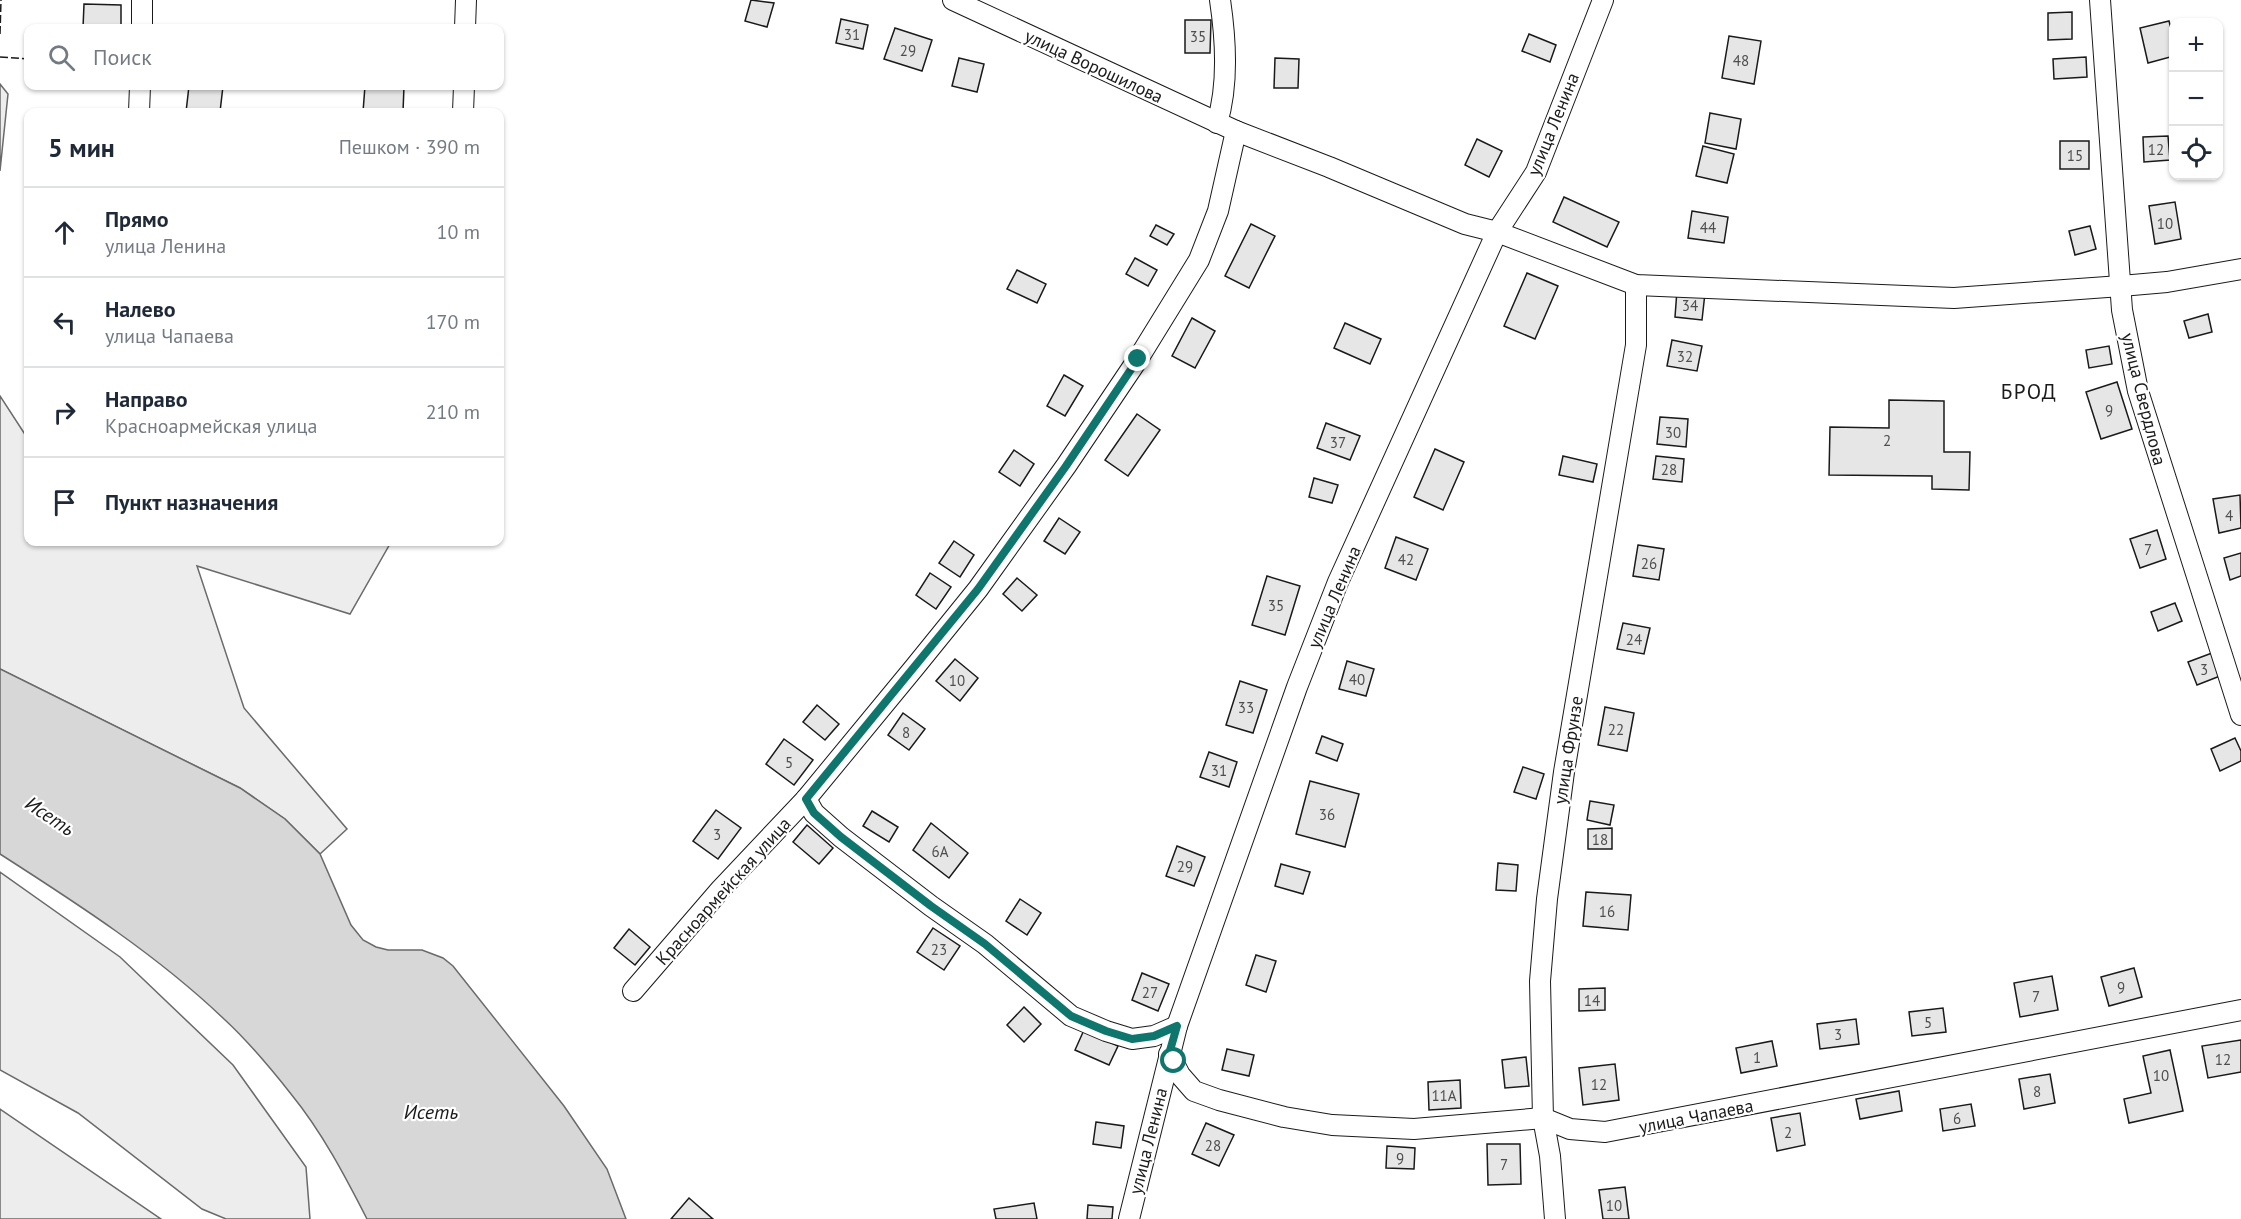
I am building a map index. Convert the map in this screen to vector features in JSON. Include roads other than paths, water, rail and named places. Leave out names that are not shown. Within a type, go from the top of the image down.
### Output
[{"type":"street","points":[[142,0],[142,24]]},
{"type":"street","points":[[465,24],[466,0]]},
{"type":"street","name":"улица Ворошилова","points":[[953,0],[1236,132],[1329,167],[1465,224],[1497,232],[1636,285],[1954,298],[2167,282],[2241,269]]},
{"type":"street","points":[[1217,123],[1223,98],[1225,58],[1220,0]]},
{"type":"street","name":"улица Ленина","points":[[1129,1219],[1177,1026],[1262,782],[1338,582],[1497,232],[1536,172],[1603,0]]},
{"type":"street","name":"улица Свердлова","points":[[2100,0],[2122,310],[2138,391],[2241,716]]},
{"type":"street","points":[[139,108],[140,90]]},
{"type":"street","points":[[463,108],[464,90]]},
{"type":"street","name":"Красноармейская улица","points":[[633,991],[722,889],[806,799],[978,589],[1066,466],[1138,359],[1199,260],[1210,237],[1226,183],[1236,132]]},
{"type":"street","name":"улица Фрунзе","points":[[1555,1219],[1550,1156],[1543,1118],[1539,981],[1564,772],[1636,345],[1636,285]]},
{"type":"street","points":[[806,799],[814,813],[841,837],[985,944],[1071,1016],[1132,1039],[1154,1036],[1177,1026]]},
{"type":"street","name":"улица Чапаева","points":[[1169,1054],[1180,1075],[1194,1091],[1273,1114],[1332,1125],[1414,1129],[1543,1118],[1570,1130],[1605,1132],[1636,1128],[2241,1010]]},
{"type":"water","name":"Исеть","points":[[0,669],[240,788],[285,819],[320,854],[351,925],[363,940],[388,950],[422,950],[443,958],[453,966],[564,1106],[607,1169],[626,1219],[367,1219],[313,1124],[276,1075],[233,1027],[172,973],[144,952],[87,911],[0,854]]},
{"type":"district","name":"БРОД","points":[[2029,391]]}]
